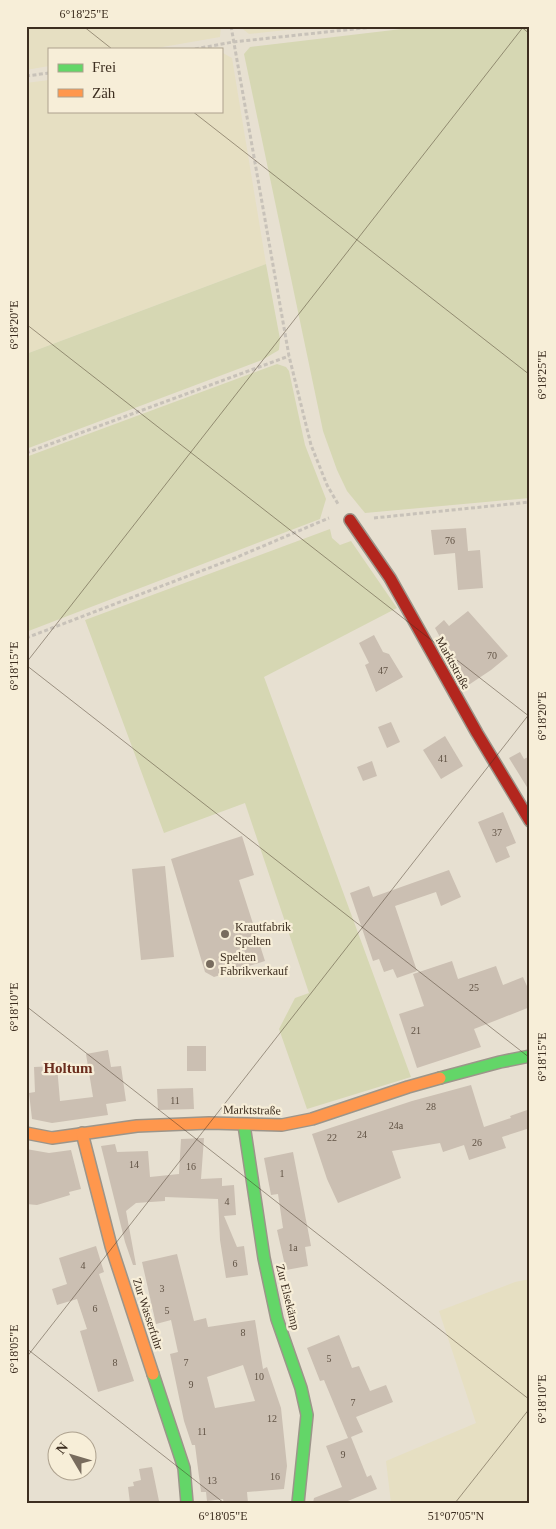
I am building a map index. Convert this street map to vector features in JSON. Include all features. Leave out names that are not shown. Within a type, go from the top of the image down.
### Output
[{"type":"street","name":"Marktstraße","points":[[347,516],[370,545],[387,573],[472,725],[530,821]]},
{"type":"street","name":"Marktstraße","points":[[26,1133],[52,1138],[146,1126],[208,1122],[244,1125],[282,1125],[312,1119],[408,1087],[500,1062],[530,1056]]},
{"type":"street","name":"Zur Elsekämp","points":[[244,1125],[264,1258],[276,1318],[302,1388],[307,1415],[298,1503]]},
{"type":"street","name":"Zur Wasserfuhr","points":[[82,1133],[111,1246],[184,1468],[187,1503]]},
{"type":"path","points":[[230,26],[290,356],[311,445],[326,484],[347,516]]},
{"type":"path","points":[[200,48],[233,42],[382,26]]},
{"type":"path","points":[[26,76],[48,73]]},
{"type":"path","points":[[26,453],[290,356]]},
{"type":"path","points":[[26,638],[347,516],[530,502]]},
{"type":"shaded area","points":[[26,26],[221,26],[220,37],[157,48],[48,48],[48,66],[26,70]]},
{"type":"shaded area","points":[[239,26],[323,26],[249,34]]},
{"type":"shaded area","points":[[222,53],[232,58],[266,264],[26,354],[26,83],[48,80],[48,112],[222,112]]},
{"type":"shaded area","points":[[530,1279],[530,1503],[391,1503],[386,1461],[476,1423],[439,1311],[515,1282]]},
{"type":"green space","points":[[427,26],[530,26],[530,498],[365,513],[347,491],[323,431],[244,54],[250,47]]},
{"type":"green space","points":[[266,264],[280,339],[279,350],[262,360],[26,449],[26,354]]},
{"type":"green space","points":[[277,364],[286,367],[289,371],[305,445],[326,499],[320,519],[26,632],[26,457]]},
{"type":"green space","points":[[330,529],[332,538],[340,545],[351,541],[397,608],[264,677],[411,1077],[307,1109],[279,1029],[295,998],[309,993],[245,803],[164,833],[85,620]]},
{"type":"building","points":[[466,528],[468,551],[480,550],[483,588],[458,590],[455,553],[434,555],[431,530]]},
{"type":"building","points":[[468,611],[508,656],[467,686],[435,628],[444,620],[449,626]]},
{"type":"building","points":[[374,635],[383,652],[389,654],[403,677],[376,692],[365,665],[369,663],[359,643]]},
{"type":"building","points":[[391,722],[400,742],[387,748],[378,727]]},
{"type":"building","points":[[445,736],[463,766],[441,779],[423,750]]},
{"type":"building","points":[[520,752],[524,759],[530,756],[530,792],[509,758]]},
{"type":"building","points":[[372,761],[377,776],[363,781],[357,767]]},
{"type":"building","points":[[503,812],[516,843],[506,847],[510,857],[496,863],[478,822]]},
{"type":"building","name":"Krautfabrik Spelten","points":[[242,836],[254,875],[239,880],[265,961],[214,977],[205,972],[171,859]]},
{"type":"building","points":[[165,866],[174,957],[141,960],[132,869]]},
{"type":"building","points":[[449,870],[461,897],[441,906],[436,892],[395,906],[417,971],[397,978],[393,969],[384,972],[379,959],[373,961],[350,893],[369,886],[373,897]]},
{"type":"building","points":[[452,961],[458,979],[496,966],[503,985],[523,977],[530,993],[530,1007],[474,1029],[481,1047],[417,1068],[399,1014],[424,1006],[413,974]]},
{"type":"building","points":[[187,1046],[206,1046],[206,1071],[187,1071]]},
{"type":"building","points":[[108,1050],[111,1067],[121,1066],[126,1101],[106,1104],[108,1115],[52,1123],[32,1119],[29,1093],[35,1092],[34,1067],[57,1066],[60,1101],[93,1097],[86,1054]]},
{"type":"building","points":[[471,1085],[484,1127],[530,1109],[530,1128],[502,1137],[506,1148],[469,1160],[464,1145],[443,1152],[440,1143],[392,1151],[401,1178],[338,1203],[327,1179],[312,1134],[412,1101]]},
{"type":"building","points":[[193,1088],[194,1109],[158,1110],[157,1089]]},
{"type":"building","points":[[204,1138],[201,1179],[222,1178],[222,1186],[234,1185],[236,1215],[224,1216],[237,1247],[244,1246],[248,1275],[226,1278],[220,1240],[218,1199],[165,1197],[165,1201],[136,1203],[126,1211],[136,1265],[133,1265],[125,1242],[101,1146],[115,1144],[117,1152],[148,1151],[150,1177],[179,1174],[181,1139]]},
{"type":"building","points":[[26,1149],[49,1153],[71,1150],[81,1189],[69,1192],[70,1195],[37,1205],[26,1204]]},
{"type":"building","points":[[293,1152],[311,1246],[305,1247],[308,1266],[286,1270],[277,1230],[283,1228],[278,1194],[271,1195],[264,1158]]},
{"type":"building","points":[[96,1246],[104,1272],[99,1274],[134,1381],[98,1392],[80,1331],[87,1329],[77,1299],[57,1305],[52,1289],[67,1284],[59,1258]]},
{"type":"building","points":[[177,1254],[194,1321],[206,1318],[208,1327],[255,1320],[263,1369],[267,1367],[281,1408],[287,1466],[284,1489],[247,1492],[248,1503],[224,1503],[223,1499],[207,1501],[206,1492],[201,1492],[195,1445],[192,1445],[184,1421],[170,1354],[178,1352],[171,1320],[156,1324],[142,1262]],"holes":[[[243,1365],[255,1401],[215,1408],[207,1377]]]},
{"type":"building","points":[[339,1335],[352,1368],[359,1366],[370,1391],[386,1385],[393,1402],[356,1417],[363,1432],[351,1437],[367,1477],[371,1475],[377,1489],[343,1503],[313,1503],[314,1498],[342,1487],[326,1446],[348,1438],[324,1380],[320,1381],[307,1348]]},
{"type":"building","points":[[152,1467],[159,1501],[130,1503],[128,1487],[134,1486],[133,1482],[141,1480],[139,1469]]},
{"type":"traffic: fast","points":[[440,1078],[530,1056]]},
{"type":"traffic: fast","points":[[244,1125],[264,1258],[277,1319],[301,1388],[307,1415],[298,1503]]},
{"type":"traffic: fast","points":[[153,1374],[184,1468],[187,1503]]},
{"type":"traffic: slow","points":[[26,1133],[52,1138],[137,1126],[209,1123],[282,1125],[312,1119],[440,1078]]},
{"type":"traffic: slow","points":[[82,1133],[111,1246],[153,1374]]},
{"type":"traffic: jam","points":[[350,520],[390,578],[477,733],[530,821]]},
{"type":"place","name":"Krautfabrik Spelten","points":[[225,934]]},
{"type":"place","name":"Spelten Fabrikverkauf","points":[[210,964]]},
{"type":"district","name":"Holtum","points":[[68,1068]]}]
